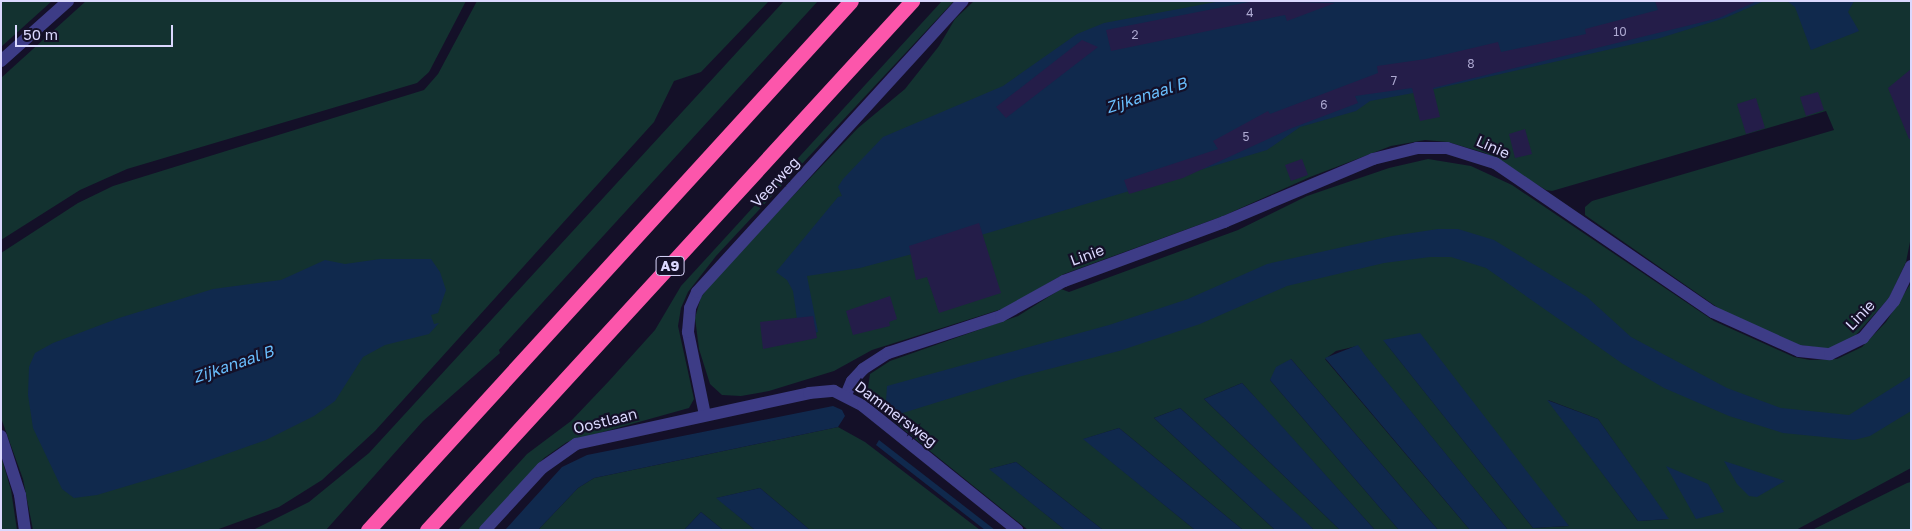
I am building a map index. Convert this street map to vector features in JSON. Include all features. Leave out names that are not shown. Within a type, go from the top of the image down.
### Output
[{"type":"highway","points":[[368,530],[851,1]]},
{"type":"highway","name":"A9","points":[[427,530],[912,1]]},
{"type":"street","points":[[1,62],[68,1]]},
{"type":"street","name":"Veerweg","points":[[705,415],[688,332],[690,308],[697,292],[963,1]]},
{"type":"street","name":"Linie","points":[[846,395],[852,381],[863,369],[888,353],[1001,316],[1064,281],[1224,222],[1384,155],[1428,146],[1470,153],[1495,163],[1694,301],[1727,320],[1799,351],[1830,354],[1864,338],[1891,306],[1911,266]]},
{"type":"street","name":"Dammersweg","points":[[705,415],[822,391],[846,395],[1017,530]]},
{"type":"street","name":"Oostlaan","points":[[485,530],[542,468],[564,450],[593,440],[705,415]]},
{"type":"street","points":[[1,436],[20,495],[25,530]]},
{"type":"green space","points":[[1,1],[52,1],[1,47]]},
{"type":"green space","points":[[86,1],[466,1],[429,72],[417,83],[127,169],[80,190],[1,240],[1,78]]},
{"type":"green space","points":[[477,1],[769,1],[701,72],[674,81],[654,122],[375,431],[322,480],[279,507],[216,530],[33,530],[23,479],[1,418],[1,253],[78,203],[113,186],[424,90],[438,74]]},
{"type":"green space","points":[[784,1],[818,1],[499,350],[500,353],[423,421],[326,530],[253,530],[309,502],[369,453]]},
{"type":"green space","points":[[942,1],[954,1],[716,256],[688,292],[681,308],[678,326],[694,399],[689,408],[567,442],[544,458],[478,530],[458,530],[527,454],[571,421],[609,381],[655,330],[681,286]]},
{"type":"green space","points":[[974,1],[1911,1],[1911,237],[1906,262],[1889,298],[1854,337],[1830,349],[1799,345],[1724,312],[1585,215],[1585,207],[1592,201],[1834,130],[1826,111],[1552,191],[1546,190],[1485,153],[1448,142],[1425,140],[1391,146],[1310,177],[1223,216],[1064,274],[1005,308],[872,350],[834,371],[769,391],[741,396],[722,395],[710,384],[699,349],[695,318],[701,297],[723,269],[858,128],[905,89],[939,46],[955,19]]},
{"type":"green space","points":[[1428,159],[1471,166],[1512,185],[1714,321],[1794,357],[1810,360],[1837,359],[1862,347],[1886,322],[1911,283],[1911,468],[1796,530],[1508,530],[1357,346],[1336,351],[1325,359],[1470,530],[1438,530],[1291,359],[1270,380],[1399,530],[1375,530],[1242,383],[1204,399],[1340,530],[1314,530],[1180,408],[1154,418],[1275,530],[1243,530],[1119,428],[1084,439],[1195,530],[1103,530],[1016,462],[990,469],[1065,530],[1028,530],[878,409],[867,394],[870,374],[890,361],[1018,316],[1061,289],[1069,292],[1238,230],[1307,196],[1389,168]],"holes":[[[1384,341],[1569,526],[1533,528]],[[1548,400],[1598,419],[1668,519],[1638,521]]]},
{"type":"green space","points":[[838,427],[865,442],[980,530],[810,530],[760,488],[717,498],[755,530],[723,530],[701,512],[684,530],[538,530],[578,488],[594,478]]},
{"type":"green space","points":[[1,456],[11,490],[17,530],[1,530]]},
{"type":"green space","points":[[1911,482],[1911,530],[1812,530],[1907,483]]},
{"type":"water","name":"Zijkanaal B","points":[[1221,1],[1764,1],[1725,18],[1660,38],[1435,89],[1370,101],[1356,111],[1300,127],[1267,150],[961,241],[860,268],[807,276],[818,332],[805,336],[797,319],[793,291],[787,280],[776,272],[838,197],[842,196],[838,187],[843,179],[883,137],[1003,86],[1077,34],[1104,23]]},
{"type":"water","points":[[1787,1],[1854,1],[1848,12],[1859,31],[1811,50],[1795,7]]},
{"type":"water","points":[[1438,229],[1458,229],[1494,240],[1587,297],[1631,337],[1727,388],[1781,408],[1849,415],[1911,376],[1911,411],[1870,436],[1854,440],[1783,433],[1729,416],[1664,388],[1623,364],[1486,268],[1451,257],[1430,257],[1384,263],[1287,286],[1200,324],[1119,351],[1022,376],[893,416],[886,401],[887,386],[1109,325],[1188,299],[1267,264],[1392,236]]},
{"type":"water","name":"Zijkanaal B","points":[[380,259],[431,259],[440,272],[446,290],[438,313],[431,315],[434,324],[439,323],[429,334],[385,345],[363,357],[335,401],[314,416],[266,440],[184,469],[97,495],[74,498],[62,489],[33,428],[28,395],[29,367],[35,353],[53,343],[119,318],[213,289],[281,280],[325,260],[345,264]]},
{"type":"water","points":[[1420,333],[1569,526],[1533,528],[1383,340]]},
{"type":"water","points":[[1358,345],[1508,530],[1470,530],[1325,358]]},
{"type":"water","points":[[1291,359],[1438,530],[1399,530],[1270,380],[1276,367]]},
{"type":"water","points":[[1242,383],[1375,530],[1340,530],[1204,399]]},
{"type":"water","points":[[1547,400],[1598,419],[1669,519],[1638,521]]},
{"type":"water","points":[[833,406],[842,410],[845,416],[838,427],[594,478],[578,488],[538,530],[505,530],[562,467],[587,455]]},
{"type":"water","points":[[1180,408],[1314,530],[1275,530],[1154,418]]},
{"type":"water","points":[[1119,428],[1243,530],[1195,530],[1083,439]]},
{"type":"water","points":[[879,440],[995,530],[985,530],[876,445]]},
{"type":"water","points":[[1724,461],[1785,481],[1757,497],[1749,496],[1737,484]]},
{"type":"water","points":[[1016,462],[1103,530],[1065,530],[989,469]]},
{"type":"water","points":[[1666,466],[1708,484],[1724,512],[1696,519]]},
{"type":"water","points":[[760,488],[810,530],[755,530],[716,498]]},
{"type":"water","points":[[701,512],[723,530],[684,530]]},
{"type":"building","points":[[1254,1],[1335,3],[1287,21],[1285,15],[1111,51],[1106,30]]},
{"type":"building","points":[[1655,1],[1755,2],[1719,18],[1433,88],[1440,117],[1420,121],[1412,88],[1355,96],[1358,103],[1292,128],[1183,178],[1129,194],[1124,180],[1218,149],[1213,141],[1268,111],[1270,114],[1378,73],[1377,66],[1426,59],[1498,42],[1501,52],[1586,34],[1585,29],[1658,10]]},
{"type":"building","points":[[1082,40],[1098,47],[1006,118],[996,107]]},
{"type":"building","points":[[1911,69],[1911,139],[1909,139],[1888,88]]},
{"type":"building","points":[[1818,92],[1824,110],[1806,116],[1800,97]]},
{"type":"building","points":[[1756,98],[1765,128],[1746,134],[1737,104]]},
{"type":"building","points":[[1525,129],[1532,154],[1515,158],[1509,134]]},
{"type":"building","points":[[1302,159],[1308,175],[1291,181],[1285,165]]},
{"type":"building","points":[[979,223],[1001,293],[939,313],[927,277],[916,280],[909,246]]},
{"type":"building","points":[[890,296],[897,319],[889,322],[890,326],[853,335],[846,311]]},
{"type":"building","points":[[813,316],[817,338],[763,349],[760,322]]}]
